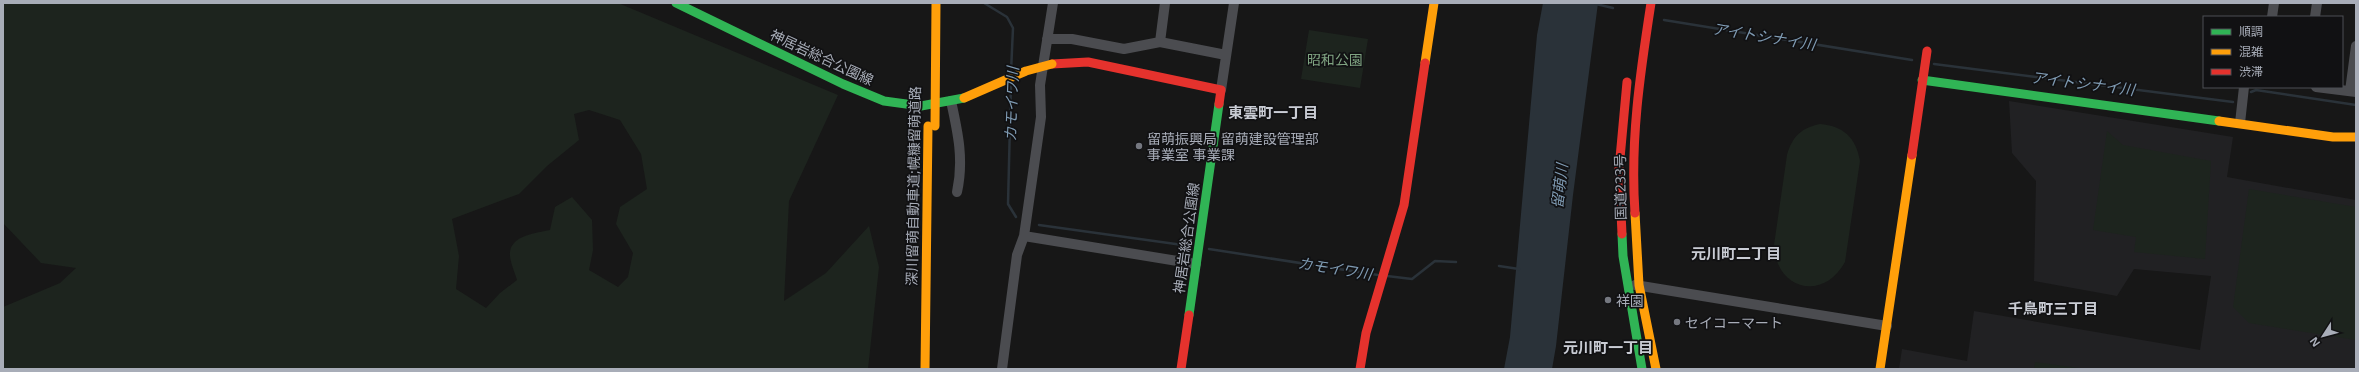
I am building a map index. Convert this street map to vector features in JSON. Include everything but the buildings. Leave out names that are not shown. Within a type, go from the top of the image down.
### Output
[{"type":"main road","name":"神居岩総合公園線","points":[[676,3],[843,84],[884,101],[921,106],[950,101],[964,98],[1026,71],[1052,64],[1088,62],[1221,90],[1181,369]]},
{"type":"main road","name":"深川留萌自動車道;幌糠留萌道路","points":[[929,3],[933,369]]},
{"type":"main road","name":"深川留萌自動車道;幌糠留萌道路","points":[[925,369],[931,126],[936,3]]},
{"type":"main road","points":[[1360,369],[1366,334],[1404,205],[1434,3]]},
{"type":"main road","name":"国道233号","points":[[1651,3],[1636,102],[1632,170],[1639,285],[1656,369]]},
{"type":"main road","points":[[1880,369],[1927,50]]},
{"type":"main road","name":"国道233号","points":[[1628,71],[1623,110],[1619,169],[1623,264],[1642,369]]},
{"type":"main road","points":[[1922,80],[2333,137],[2356,137]]},
{"type":"street","points":[[1002,369],[1017,255],[1024,236],[1041,117],[1040,85],[1053,3]]},
{"type":"street","points":[[1160,42],[1165,3]]},
{"type":"street","points":[[1221,90],[1234,3]]},
{"type":"street","points":[[2272,16],[2274,3]]},
{"type":"street","points":[[2315,16],[2317,3]]},
{"type":"street","points":[[1048,39],[1072,39],[1124,49],[1160,42],[1226,55]]},
{"type":"street","points":[[2323,88],[2353,92],[2356,46]]},
{"type":"street","points":[[2240,124],[2244,88]]},
{"type":"street","points":[[950,101],[960,141],[961,173],[957,192]]},
{"type":"street","points":[[1024,236],[1196,264]]},
{"type":"street","points":[[1627,284],[1887,326]]},
{"type":"shaded area","points":[[2009,101],[2233,137],[2227,177],[2356,200],[2356,369],[1899,369],[1902,349],[1967,361],[1974,311],[2200,350],[2211,276],[2134,269],[2117,296],[2034,281],[2036,181],[2012,153]]},
{"type":"green space","points":[[3,3],[618,3],[838,95],[789,201],[784,301],[826,273],[869,226],[879,267],[868,369],[3,369],[3,307],[60,283],[76,268],[41,263],[3,223]],"holes":[[[589,110],[620,120],[641,154],[647,189],[620,207],[616,224],[633,253],[628,277],[618,287],[589,270],[593,250],[592,220],[572,197],[555,207],[550,230],[520,238],[515,242],[510,252],[510,259],[517,280],[500,293],[486,308],[456,289],[459,256],[452,219],[519,194],[547,166],[579,140],[574,114]]]},
{"type":"green space","name":"昭和公園","points":[[1309,30],[1368,39],[1360,88],[1301,79]]},
{"type":"green space","points":[[1820,124],[1835,127],[1847,134],[1855,145],[1860,161],[1845,262],[1836,275],[1825,283],[1813,286],[1802,285],[1792,281],[1783,272],[1777,260],[1774,245],[1789,149],[1798,134],[1808,128]]},
{"type":"green space","points":[[2107,131],[2123,145],[2211,161],[2205,259],[2134,252],[2136,237],[2093,230]]},
{"type":"green space","points":[[2249,189],[2356,207],[2356,340],[2249,323],[2233,307]]},
{"type":"green space","points":[[2035,362],[2086,369],[2034,369]]},
{"type":"water","name":"留萌川","points":[[1543,3],[1598,3],[1552,369],[1504,369],[1510,337],[1537,35]]},
{"type":"waterway","name":"カモイワ川","points":[[984,3],[1007,17],[1013,28],[1011,72]]},
{"type":"waterway","name":"アイトシナイ川","points":[[1596,4],[1613,8]]},
{"type":"waterway","name":"アイトシナイ川","points":[[1664,20],[1912,60]]},
{"type":"waterway","name":"アイトシナイ川","points":[[1934,64],[2233,102]]},
{"type":"waterway","name":"カモイワ川","points":[[1011,83],[1008,204],[1016,217]]},
{"type":"waterway","name":"アイトシナイ川","points":[[2251,92],[2256,90],[2356,105]]},
{"type":"waterway","name":"カモイワ川","points":[[1039,225],[1190,246]]},
{"type":"waterway","name":"カモイワ川","points":[[1209,249],[1378,275]]},
{"type":"waterway","name":"カモイワ川","points":[[1387,276],[1412,279],[1435,261],[1456,262]]},
{"type":"waterway","name":"カモイワ川","points":[[1499,266],[1519,269]]},
{"type":"traffic: fast","points":[[676,3],[843,84],[884,101],[921,106],[964,98]]},
{"type":"traffic: fast","points":[[1922,80],[2219,121]]},
{"type":"traffic: fast","points":[[1189,315],[1219,104]]},
{"type":"traffic: fast","points":[[1622,234],[1623,256],[1642,369]]},
{"type":"traffic: slow","points":[[935,126],[936,3]]},
{"type":"traffic: slow","points":[[1425,63],[1434,3]]},
{"type":"traffic: slow","points":[[964,98],[1026,71],[1052,64]]},
{"type":"traffic: slow","points":[[2219,121],[2333,137],[2356,137]]},
{"type":"traffic: slow","points":[[925,369],[928,126]]},
{"type":"traffic: slow","points":[[1880,369],[1912,155]]},
{"type":"traffic: slow","points":[[1635,213],[1639,285],[1656,369]]},
{"type":"traffic: jam","points":[[1635,213],[1635,134],[1643,56],[1651,3]]},
{"type":"traffic: jam","points":[[1912,155],[1927,51]]},
{"type":"traffic: jam","points":[[1052,64],[1088,62],[1221,90],[1219,104]]},
{"type":"traffic: jam","points":[[1360,369],[1366,333],[1404,205],[1425,63]]},
{"type":"traffic: jam","points":[[1622,234],[1619,169],[1627,82]]},
{"type":"traffic: jam","points":[[1181,369],[1189,315]]},
{"type":"place","name":"留萌振興局 留萌建設管理部 事業室 事業課","points":[[1139,146]]},
{"type":"place","name":"祥園","points":[[1608,300]]},
{"type":"place","name":"セイコーマート","points":[[1677,322]]},
{"type":"district","name":"東雲町一丁目","points":[[1273,112]]},
{"type":"district","name":"元川町二丁目","points":[[1736,253]]},
{"type":"district","name":"千鳥町三丁目","points":[[2053,308]]},
{"type":"district","name":"元川町一丁目","points":[[1608,347]]}]
